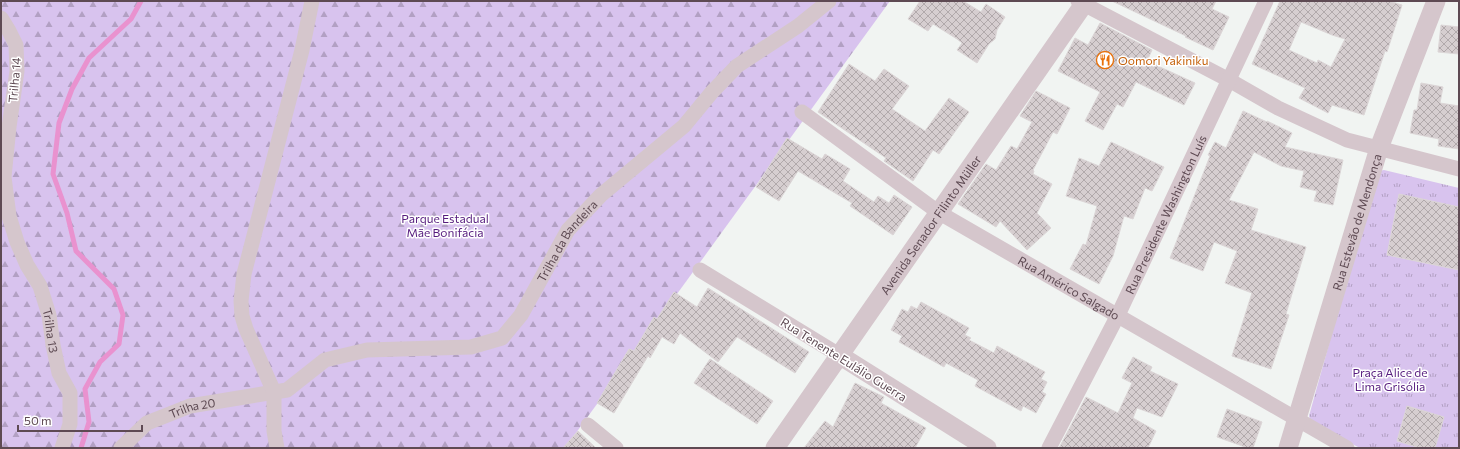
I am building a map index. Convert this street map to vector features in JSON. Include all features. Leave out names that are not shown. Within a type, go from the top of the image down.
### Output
[{"type":"street","points":[[277,448],[274,431],[274,392],[246,329],[242,316],[241,301],[244,274],[302,50],[312,1]]},
{"type":"street","name":"Trilha da Bandeira","points":[[274,392],[287,390],[326,360],[367,350],[471,347],[502,338],[521,315],[568,230],[601,195],[684,126],[712,92],[737,66],[798,26],[829,1]]},
{"type":"street","name":"Rua Presidente Washington Luís","points":[[1049,448],[1118,315],[1266,1]]},
{"type":"street","name":"Rua Estevão de Mendonça","points":[[1288,448],[1379,148],[1436,1]]},
{"type":"street","points":[[1082,2],[1229,80],[1278,108],[1346,140],[1459,169]]},
{"type":"street","name":"Avenida Senador Filinto Müller","points":[[775,448],[1082,2]]},
{"type":"street","name":"Trilha 14","points":[[1,18],[16,45],[17,71],[4,177],[5,217]]},
{"type":"street","name":"Rua Américo Salgado","points":[[802,112],[938,212],[1347,448]]},
{"type":"street","name":"Trilha 13","points":[[5,217],[27,265],[40,286],[49,315],[59,373],[70,393],[70,424],[62,448]]},
{"type":"street","name":"Rua Tenente Eulálio Guerra","points":[[700,270],[987,448]]},
{"type":"street","name":"Trilha 20","points":[[121,448],[147,423],[190,406],[274,392]]},
{"type":"street","points":[[588,425],[616,448]]},
{"type":"green space","name":"Parque Estadual Mãe Bonifácia","points":[[1,1],[890,1],[565,448],[1,448]]},
{"type":"green space","name":"Praça Alice de Lima Grisólia","points":[[1384,170],[1459,188],[1459,448],[1360,448],[1311,423],[1309,416],[1376,175],[1379,171]]},
{"type":"building","points":[[920,1],[963,1],[981,12],[986,4],[1005,17],[997,30],[995,39],[989,44],[977,63],[957,50],[962,43],[957,39],[933,24],[928,31],[908,19]]},
{"type":"building","points":[[1112,1],[1216,1],[1212,9],[1229,17],[1213,50]]},
{"type":"building","points":[[1280,1],[1389,1],[1402,5],[1364,115],[1332,105],[1328,113],[1299,98],[1305,88],[1252,64]],"holes":[[[1301,22],[1345,39],[1331,67],[1318,60],[1317,63],[1289,50]]]},
{"type":"building","name":"Oomori Yakiniku","points":[[1100,23],[1152,50],[1147,61],[1195,83],[1184,105],[1136,82],[1123,107],[1117,104],[1103,130],[1085,121],[1100,92],[1058,71],[1075,38],[1088,45]]},
{"type":"building","points":[[1441,25],[1459,27],[1459,54],[1438,52]]},
{"type":"building","points":[[849,64],[875,81],[884,69],[909,86],[892,109],[925,131],[949,98],[969,112],[939,154],[933,150],[913,181],[884,161],[886,158],[818,112]]},
{"type":"building","points":[[1421,83],[1443,87],[1440,103],[1459,106],[1459,149],[1438,146],[1439,139],[1410,133],[1414,110],[1417,110]]},
{"type":"building","points":[[1036,91],[1070,108],[1057,134],[1053,132],[1033,170],[1033,174],[1052,184],[1037,213],[1051,228],[1027,250],[1000,221],[996,227],[958,204],[986,164],[996,170],[1011,146],[1017,149],[1032,122],[1020,116]]},
{"type":"building","points":[[1243,111],[1292,133],[1285,147],[1343,160],[1333,205],[1314,201],[1317,191],[1300,187],[1304,171],[1281,166],[1254,152],[1229,200],[1258,209],[1251,230],[1306,247],[1286,314],[1289,315],[1271,369],[1232,356],[1252,293],[1225,283],[1237,251],[1214,242],[1203,271],[1170,258],[1210,156],[1208,155],[1215,142],[1226,148]]},
{"type":"building","points":[[787,138],[822,159],[825,154],[850,169],[843,181],[874,202],[878,196],[889,203],[894,195],[912,207],[893,235],[850,206],[852,203],[798,171],[779,201],[756,187]]},
{"type":"building","points":[[1111,142],[1164,167],[1152,191],[1145,188],[1133,219],[1124,216],[1113,256],[1099,284],[1070,269],[1083,244],[1086,245],[1097,206],[1066,196],[1079,158],[1099,166]]},
{"type":"building","points":[[1399,194],[1459,207],[1459,270],[1387,255]]},
{"type":"building","points":[[708,288],[809,352],[795,373],[737,337],[718,362],[680,333],[674,344],[662,337],[650,358],[648,356],[614,413],[597,403],[629,349],[634,351],[654,317],[657,319],[674,292],[697,307]]},
{"type":"building","points":[[921,302],[969,328],[965,335],[971,338],[969,340],[994,353],[997,346],[1045,372],[1041,379],[1047,382],[1042,392],[1046,394],[1036,413],[1023,406],[1021,411],[975,386],[978,380],[946,363],[944,367],[899,342],[902,336],[891,330],[902,309],[908,312],[911,306],[917,309]]},
{"type":"building","points":[[1133,357],[1152,367],[1150,371],[1178,384],[1162,417],[1137,408],[1133,418],[1156,431],[1148,448],[1059,448],[1086,397],[1118,413],[1132,383],[1122,378]]},
{"type":"building","points":[[710,359],[773,401],[757,424],[694,383]]},
{"type":"building","points":[[855,383],[884,397],[881,403],[926,428],[915,448],[804,448],[825,421],[833,427]]},
{"type":"building","points":[[1407,406],[1444,417],[1435,448],[1420,448],[1397,441]]},
{"type":"building","points":[[1227,409],[1262,422],[1253,448],[1248,448],[1217,437]]},
{"type":"building","points":[[578,431],[596,448],[563,448]]},
{"type":"waterway","points":[[81,448],[89,422],[85,389],[100,362],[119,344],[123,315],[114,289],[76,251],[67,213],[53,174],[59,123],[72,89],[89,58],[131,19],[141,1]]},
{"type":"place","name":"Oomori Yakiniku","points":[[1105,60]]}]
